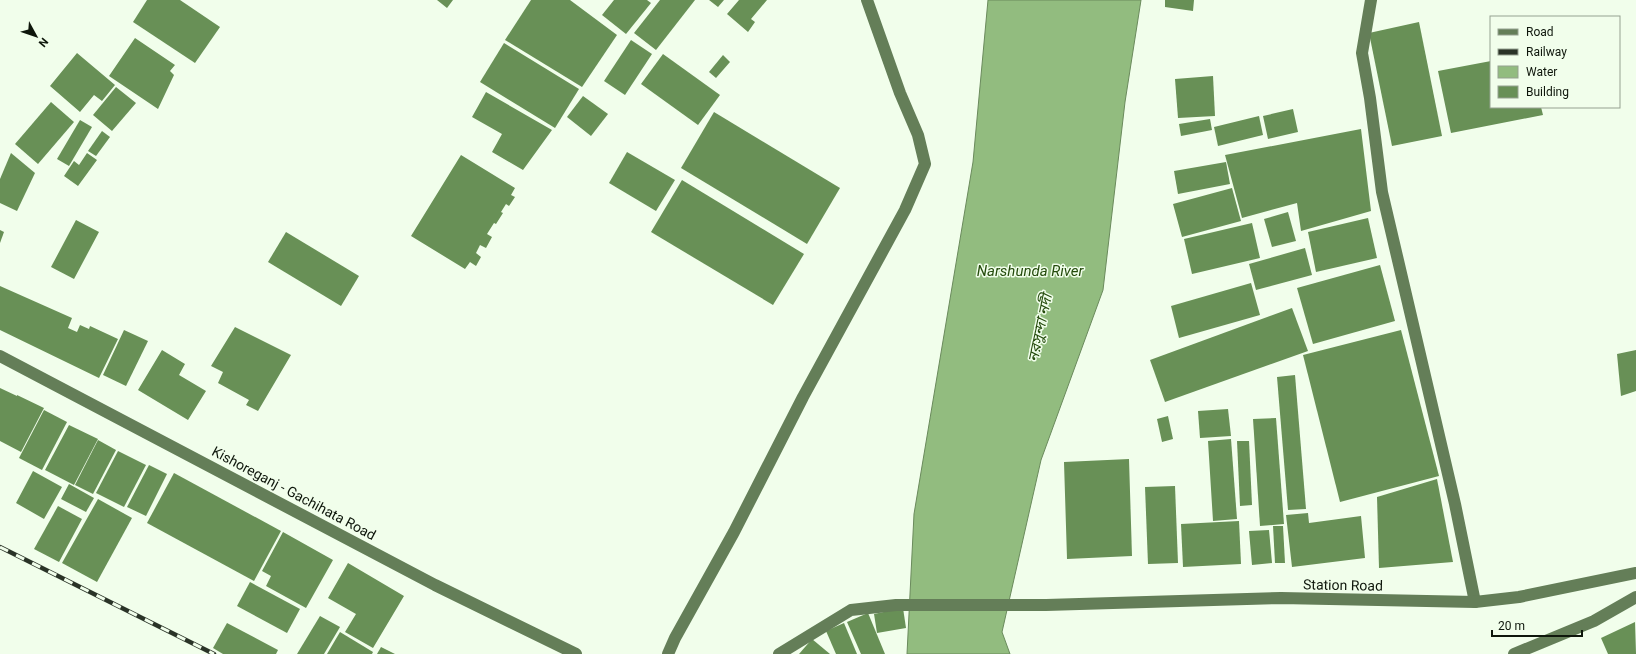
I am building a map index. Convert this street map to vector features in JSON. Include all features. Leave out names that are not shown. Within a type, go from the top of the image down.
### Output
[{"type":"main road","points":[[668,654],[675,638],[734,532],[803,397],[905,210],[925,164],[918,135],[900,93],[867,0]]},
{"type":"main road","points":[[1371,0],[1362,53],[1370,98],[1382,192],[1455,504],[1475,602]]},
{"type":"main road","name":"Kishoreganj - Gachihata Road","points":[[0,356],[435,585],[576,654]]},
{"type":"main road","name":"Station Road","points":[[778,654],[851,610],[896,604],[1046,605],[1282,598],[1475,602],[1519,597],[1636,573]]},
{"type":"main road","points":[[1514,654],[1594,621],[1636,597]]},
{"type":"water","name":"Narshunda River","points":[[988,0],[1141,0],[1125,102],[1103,290],[1041,460],[1002,632],[1010,654],[907,654],[914,514],[973,162]]},
{"type":"building","points":[[147,0],[180,0],[220,27],[195,63],[133,22]]},
{"type":"building","points":[[437,0],[453,0],[447,8]]},
{"type":"building","points":[[531,0],[570,0],[617,35],[582,87],[505,40]]},
{"type":"building","points":[[614,0],[647,0],[651,3],[626,34],[602,15]]},
{"type":"building","points":[[660,0],[695,0],[656,50],[634,33]]},
{"type":"building","points":[[709,0],[724,0],[718,7]]},
{"type":"building","points":[[739,0],[767,0],[751,19],[755,22],[748,32],[727,14]]},
{"type":"building","points":[[1165,0],[1194,0],[1193,11],[1165,7]]},
{"type":"building","points":[[1419,22],[1442,136],[1392,146],[1369,33]]},
{"type":"building","points":[[135,38],[175,65],[170,71],[174,75],[158,109],[109,76]]},
{"type":"building","points":[[631,40],[652,54],[625,95],[604,81]]},
{"type":"building","points":[[504,43],[579,89],[555,128],[480,82]]},
{"type":"building","points":[[77,53],[115,85],[102,101],[94,95],[80,112],[50,86]]},
{"type":"building","points":[[663,54],[720,95],[698,125],[641,84]]},
{"type":"building","points":[[723,55],[730,62],[716,78],[709,72]]},
{"type":"building","points":[[1490,61],[1490,108],[1541,108],[1543,115],[1451,133],[1438,71]]},
{"type":"building","points":[[1213,76],[1215,116],[1178,118],[1175,79]]},
{"type":"building","points":[[116,87],[136,103],[112,131],[93,115]]},
{"type":"building","points":[[486,92],[552,130],[523,170],[492,152],[502,134],[472,117]]},
{"type":"building","points":[[583,96],[608,114],[591,136],[567,117]]},
{"type":"building","points":[[51,102],[74,122],[38,164],[15,144]]},
{"type":"building","points":[[1293,109],[1298,132],[1268,139],[1263,116]]},
{"type":"building","points":[[714,112],[840,188],[807,244],[681,168]]},
{"type":"building","points":[[1259,116],[1263,135],[1218,146],[1214,127]]},
{"type":"building","points":[[1210,119],[1212,130],[1181,136],[1179,124]]},
{"type":"building","points":[[80,120],[92,127],[69,166],[57,159]]},
{"type":"building","points":[[1361,129],[1371,211],[1301,231],[1297,203],[1242,218],[1225,155]]},
{"type":"building","points":[[102,131],[110,137],[96,156],[88,151]]},
{"type":"building","points":[[627,152],[675,180],[656,211],[609,183]]},
{"type":"building","points":[[11,153],[35,173],[17,211],[0,203],[0,179]]},
{"type":"building","points":[[87,153],[97,160],[78,186],[64,176],[74,161],[79,165]]},
{"type":"building","points":[[461,155],[515,188],[511,195],[515,197],[509,206],[506,204],[501,212],[503,213],[487,234],[492,237],[486,248],[480,245],[476,253],[481,257],[476,266],[470,262],[465,269],[411,236]]},
{"type":"building","points":[[1226,162],[1230,184],[1178,194],[1174,171]]},
{"type":"building","points":[[682,180],[804,254],[773,305],[651,232]]},
{"type":"building","points":[[1232,188],[1241,221],[1182,237],[1173,204]]},
{"type":"building","points":[[1288,212],[1296,241],[1272,247],[1264,219]]},
{"type":"building","points":[[1368,218],[1377,258],[1316,272],[1308,232]]},
{"type":"building","points":[[76,220],[99,232],[74,279],[51,267]]},
{"type":"building","points":[[1252,223],[1260,258],[1192,274],[1184,239]]},
{"type":"building","points":[[0,230],[4,232],[0,243]]},
{"type":"building","points":[[286,232],[359,276],[341,306],[268,262]]},
{"type":"building","points":[[1305,248],[1312,275],[1256,290],[1249,264]]},
{"type":"building","points":[[1380,265],[1395,321],[1313,344],[1297,288]]},
{"type":"building","points":[[1251,283],[1260,315],[1179,338],[1171,306]]},
{"type":"building","points":[[0,286],[72,318],[68,328],[77,332],[80,325],[89,329],[90,326],[118,339],[99,378],[0,330]]},
{"type":"building","points":[[1292,308],[1308,351],[1165,402],[1150,360]]},
{"type":"building","points":[[235,327],[291,355],[258,411],[246,405],[249,400],[218,383],[223,372],[211,366]]},
{"type":"building","points":[[124,330],[148,341],[126,386],[103,375]]},
{"type":"building","points":[[1401,330],[1439,476],[1340,502],[1303,355]]},
{"type":"building","points":[[162,350],[185,364],[179,375],[206,391],[188,420],[138,390]]},
{"type":"building","points":[[1636,350],[1636,391],[1621,396],[1617,354]]},
{"type":"building","points":[[1295,375],[1306,509],[1288,510],[1277,377]]},
{"type":"building","points":[[0,388],[44,408],[21,452],[0,441]]},
{"type":"building","points":[[1228,409],[1231,436],[1200,438],[1198,411]]},
{"type":"building","points":[[44,410],[67,422],[42,470],[19,458]]},
{"type":"building","points":[[1168,416],[1173,439],[1162,442],[1157,419]]},
{"type":"building","points":[[1276,418],[1284,524],[1260,526],[1253,419]]},
{"type":"building","points":[[69,425],[98,439],[74,485],[45,470]]},
{"type":"building","points":[[1231,439],[1237,519],[1213,521],[1208,441]]},
{"type":"building","points":[[98,440],[116,450],[93,494],[75,485]]},
{"type":"building","points":[[1237,441],[1249,441],[1252,505],[1240,506]]},
{"type":"building","points":[[118,451],[146,465],[124,507],[96,493]]},
{"type":"building","points":[[1129,459],[1132,556],[1067,559],[1064,462]]},
{"type":"building","points":[[149,465],[167,474],[146,516],[127,507]]},
{"type":"building","points":[[33,471],[62,487],[44,519],[16,503]]},
{"type":"building","points":[[174,473],[281,531],[254,581],[147,523]]},
{"type":"building","points":[[1437,479],[1453,562],[1379,568],[1377,497]]},
{"type":"building","points":[[69,484],[94,498],[86,512],[61,499]]},
{"type":"building","points":[[1175,486],[1178,563],[1148,564],[1145,487]]},
{"type":"building","points":[[98,499],[132,518],[97,582],[62,563]]},
{"type":"building","points":[[58,506],[82,519],[59,562],[34,549]]},
{"type":"building","points":[[1308,513],[1309,523],[1361,516],[1365,558],[1292,567],[1286,515]]},
{"type":"building","points":[[1239,521],[1241,564],[1183,567],[1181,524]]},
{"type":"building","points":[[1273,526],[1283,526],[1285,563],[1275,563]]},
{"type":"building","points":[[1269,530],[1272,563],[1252,565],[1249,531]]},
{"type":"building","points":[[283,532],[333,560],[306,608],[266,586],[271,576],[262,571]]},
{"type":"building","points":[[348,563],[404,596],[373,648],[345,632],[356,614],[328,598]]},
{"type":"building","points":[[250,582],[300,609],[287,633],[237,606]]},
{"type":"building","points":[[903,608],[906,628],[877,633],[874,614]]},
{"type":"building","points":[[868,613],[885,654],[861,654],[847,622]]},
{"type":"building","points":[[320,616],[340,627],[324,654],[297,654]]},
{"type":"building","points":[[1635,622],[1636,654],[1608,654],[1601,638]]},
{"type":"building","points":[[227,623],[278,650],[276,654],[223,654],[213,648]]},
{"type":"building","points":[[844,623],[857,654],[836,654],[826,631]]},
{"type":"building","points":[[340,632],[373,652],[372,654],[327,654]]},
{"type":"building","points":[[812,639],[830,654],[799,654]]},
{"type":"building","points":[[381,647],[395,654],[377,654]]},
{"type":"railway","points":[[0,547],[214,654]]},
{"type":"water label","name":"নরসুন্দা নদী","points":[[1040,328]]}]
